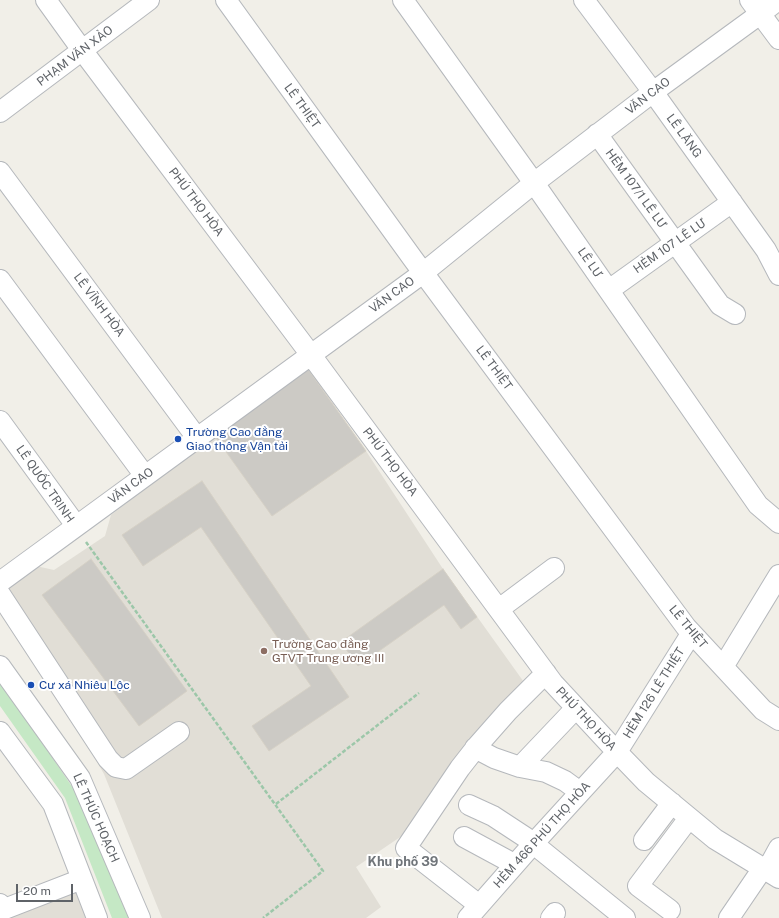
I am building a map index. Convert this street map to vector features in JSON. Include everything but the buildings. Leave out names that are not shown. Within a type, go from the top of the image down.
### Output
[{"type":"street","name":"PHÚ THỌ HÒA","points":[[46,0],[553,683],[646,782],[715,839],[770,872]]},
{"type":"street","name":"PHẠM VĂN XẢO","points":[[0,112],[149,0]]},
{"type":"street","name":"LÊ THIỆT","points":[[226,0],[423,273],[691,634],[763,710],[779,720]]},
{"type":"street","name":"LÊ LƯ","points":[[403,0],[534,183],[758,505],[779,523]]},
{"type":"street","name":"LÊ LĂNG","points":[[584,0],[653,92],[732,202],[766,250],[779,275]]},
{"type":"street","name":"VĂN CAO","points":[[0,582],[423,273],[534,183],[653,92],[755,7],[778,0]]},
{"type":"street","points":[[755,7],[779,38]]},
{"type":"street","name":"HẺM 107/1 LÊ LƯ","points":[[597,134],[720,305],[735,314]]},
{"type":"street","name":"LÊ VĨNH HÒA","points":[[0,172],[197,438]]},
{"type":"street","name":"HẺM 107 LÊ LƯ","points":[[609,290],[732,202]]},
{"type":"street","points":[[0,280],[145,476]]},
{"type":"street","name":"LÊ QUỐC TRINH","points":[[0,422],[72,520],[75,527]]},
{"type":"street","points":[[499,610],[554,568]]},
{"type":"street","points":[[723,667],[779,575]]},
{"type":"street","points":[[0,594],[108,759],[116,767],[126,770],[179,732]]},
{"type":"street","name":"HẺM 126 LÊ THIỆT","points":[[617,752],[691,634]]},
{"type":"street","name":"LÊ THÚC HOẠCH","points":[[0,666],[80,778],[140,918]]},
{"type":"street","points":[[473,912],[406,848],[475,748],[508,711],[546,673]]},
{"type":"street","points":[[520,767],[576,708]]},
{"type":"street","points":[[0,732],[53,804],[97,918]]},
{"type":"street","points":[[475,748],[494,758],[520,767],[546,772],[565,781],[580,792]]},
{"type":"street","name":"HẺM 466 PHÚ THỌ HÒA","points":[[473,912],[532,844],[617,752]]},
{"type":"street","points":[[644,840],[672,803]]},
{"type":"street","points":[[469,805],[492,816],[525,837],[624,918]]},
{"type":"street","points":[[670,910],[638,886],[689,818]]},
{"type":"street","points":[[464,837],[514,864]]},
{"type":"street","points":[[729,918],[770,872],[779,848]]},
{"type":"street","points":[[0,904],[2,910],[82,879]]},
{"type":"path","points":[[75,527],[324,871],[263,918]]},
{"type":"path","points":[[276,804],[419,693]]},
{"type":"shaded area","name":"Trường Cao đẳng GTVT Trung ương III","points":[[214,435],[366,451],[443,569],[526,685],[412,829],[356,867],[381,907],[366,918],[162,918],[104,774],[0,595],[36,566],[54,570],[105,536],[111,515]]},
{"type":"shaded area","points":[[80,888],[91,918],[5,918]]},
{"type":"green space","points":[[0,681],[75,791],[129,918],[112,918],[65,798],[0,706]]},
{"type":"place","name":"Trường Cao đẳng Giao thông Vận tải","points":[[178,439]]},
{"type":"place","name":"Trường Cao đẳng GTVT Trung ương III","points":[[264,651]]},
{"type":"place","name":"Cư xá Nhiêu Lộc","points":[[31,685]]},
{"type":"district","name":"Khu phố 39","points":[[403,862]]}]
